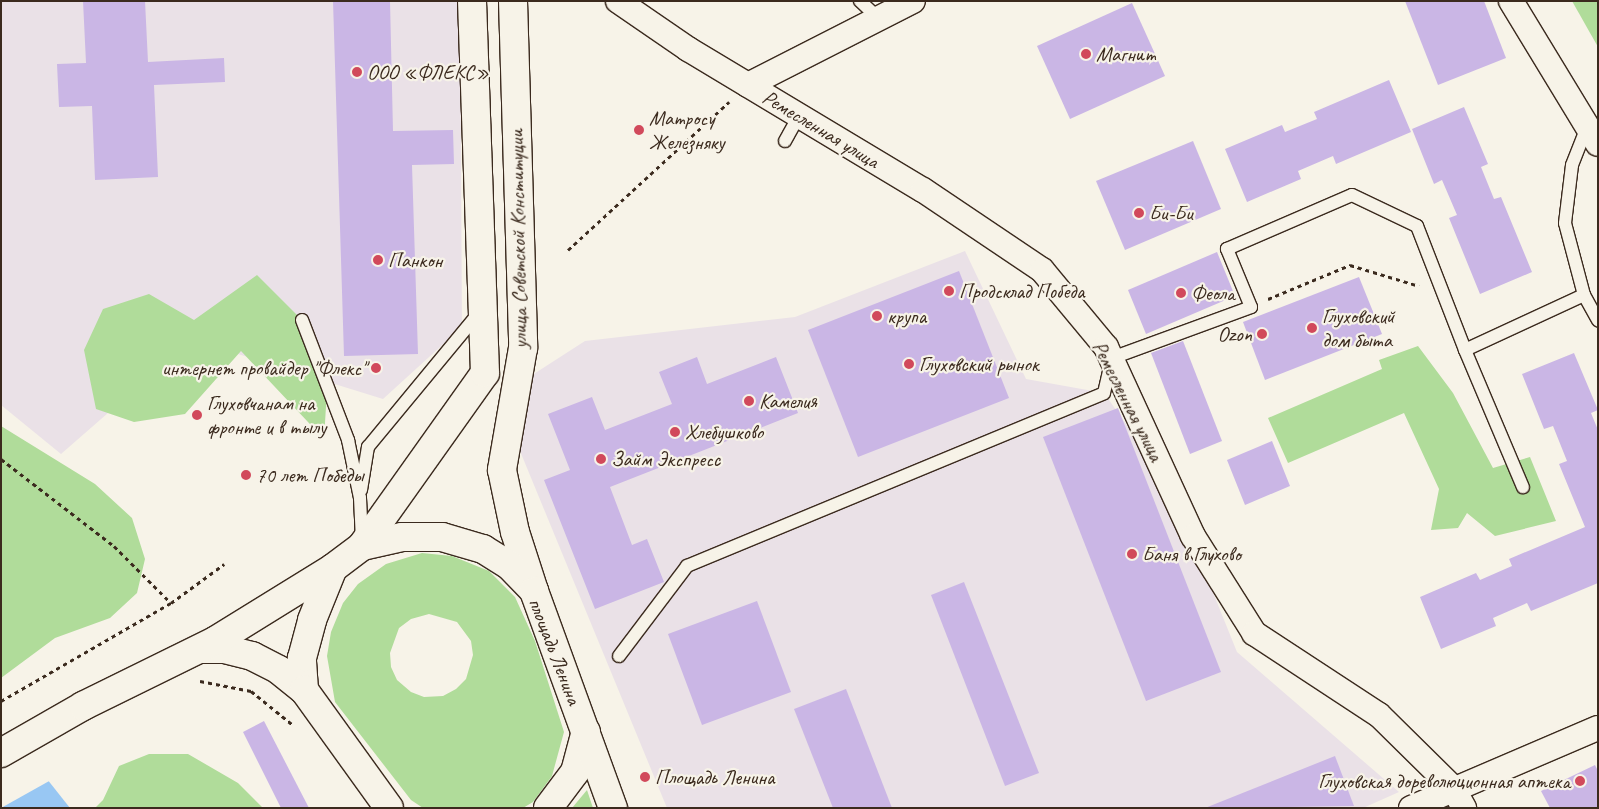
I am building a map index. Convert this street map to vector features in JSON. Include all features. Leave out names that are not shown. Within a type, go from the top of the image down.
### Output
[{"type":"street","name":"улица Советской Конституции","points":[[362,546],[486,373],[472,1]]},
{"type":"street","name":"улица Советской Конституции","points":[[513,1],[522,348],[502,470],[515,532],[534,591]]},
{"type":"street","name":"Ремесленная улица","points":[[618,1],[748,85],[923,190],[1042,270],[1106,347],[1193,536],[1254,632],[1379,715],[1459,798]]},
{"type":"street","points":[[1512,1],[1592,135]]},
{"type":"street","points":[[748,85],[893,8]]},
{"type":"street","name":"площадь Ленина","points":[[1,753],[82,706],[200,649],[333,568],[362,546],[402,538],[442,537],[483,549],[508,565],[534,591],[586,732],[574,772],[548,808]]},
{"type":"street","points":[[304,690],[302,658],[312,620],[333,568]]},
{"type":"street","points":[[200,649],[224,649],[252,656],[279,670],[304,690],[389,808]]},
{"type":"street","points":[[1411,808],[1459,798],[1598,728]]},
{"type":"street","points":[[586,732],[613,808]]},
{"type":"lane","points":[[860,1],[893,8]]},
{"type":"lane","points":[[785,140],[800,116]]},
{"type":"lane","points":[[1592,135],[1572,165],[1565,223],[1584,295],[1598,320]]},
{"type":"lane","points":[[619,656],[687,566],[1104,393],[1112,358],[1251,306],[1227,249],[1352,195],[1417,226],[1465,350],[1523,487]]},
{"type":"lane","points":[[1465,350],[1584,295]]},
{"type":"lane","points":[[360,498],[368,447],[483,309]]},
{"type":"lane","points":[[302,320],[348,440],[360,498],[362,546]]},
{"type":"lane","points":[[360,498],[382,518]]},
{"type":"path","points":[[568,250],[748,85]]},
{"type":"path","points":[[1251,306],[1350,265],[1443,294]]},
{"type":"path","points":[[1,459],[114,546],[171,603]]},
{"type":"path","points":[[1,701],[171,603],[224,564]]},
{"type":"path","points":[[195,683],[203,680],[251,691],[294,726]]},
{"type":"shaded area","points":[[1,1],[460,1],[462,327],[383,399],[238,354],[108,413],[61,454],[1,405]]},
{"type":"shaded area","points":[[965,251],[1026,379],[1104,393],[1170,486],[1237,652],[1399,792],[1363,808],[667,808],[520,451],[526,379],[585,341],[795,317]]},
{"type":"green space","points":[[1572,1],[1598,1],[1598,47]]},
{"type":"green space","points":[[257,275],[303,321],[328,374],[324,439],[241,351],[185,414],[134,422],[96,409],[84,350],[103,309],[149,294],[194,320]]},
{"type":"green space","points":[[1418,346],[1453,393],[1493,468],[1530,457],[1556,521],[1495,536],[1467,513],[1458,528],[1431,530],[1439,489],[1404,413],[1288,463],[1268,418],[1382,369],[1379,360]]},
{"type":"green space","points":[[1,426],[95,484],[132,518],[145,559],[137,593],[110,618],[55,638],[1,678]]},
{"type":"green space","points":[[422,553],[452,556],[489,571],[515,597],[535,641],[564,732],[552,776],[533,802],[523,808],[423,808],[411,800],[335,702],[327,656],[331,632],[343,603],[358,584],[386,564]],"holes":[[[429,614],[457,622],[471,641],[473,655],[466,679],[456,689],[443,696],[424,697],[411,692],[397,680],[391,667],[390,653],[399,628],[411,619]]]},
{"type":"green space","points":[[149,754],[188,754],[238,783],[263,808],[95,808],[103,800],[119,766]]},
{"type":"green space","points":[[587,790],[593,808],[572,808]]},
{"type":"water","points":[[1,721],[70,808],[1,808]]},
{"type":"pier","points":[[1,718],[51,780],[1,808]]},
{"type":"building","points":[[83,1],[145,1],[148,62],[224,58],[225,82],[154,85],[158,177],[95,180],[92,106],[59,107],[57,64],[86,63]]},
{"type":"building","name":"Панкон","points":[[333,1],[390,1],[393,131],[453,130],[454,164],[412,165],[418,354],[344,356]]},
{"type":"building","points":[[1405,1],[1484,1],[1506,58],[1438,85]]},
{"type":"building","points":[[1132,3],[1165,76],[1070,119],[1037,46]]},
{"type":"building","points":[[1389,80],[1411,132],[1336,164],[1333,156],[1298,171],[1301,179],[1247,202],[1225,149],[1282,125],[1285,132],[1317,119],[1314,112]]},
{"type":"building","points":[[1464,107],[1488,164],[1481,167],[1494,199],[1501,197],[1532,272],[1480,294],[1449,218],[1457,215],[1442,180],[1434,184],[1412,129]]},
{"type":"building","points":[[1193,141],[1221,209],[1125,250],[1096,181]]},
{"type":"building","name":"Феола","points":[[1217,252],[1235,296],[1146,334],[1128,290]]},
{"type":"building","name":"Глуховский рынок","points":[[959,271],[1009,398],[858,457],[808,330]]},
{"type":"building","name":"Глуховский дом быта","points":[[1359,277],[1382,334],[1265,380],[1243,322]]},
{"type":"building","points":[[1183,341],[1222,441],[1190,454],[1151,353]]},
{"type":"building","points":[[1574,353],[1598,410],[1591,413],[1598,430],[1598,583],[1531,611],[1527,603],[1493,618],[1496,626],[1441,649],[1420,597],[1476,573],[1480,580],[1512,566],[1509,559],[1585,527],[1559,464],[1567,461],[1553,426],[1544,429],[1522,374]]},
{"type":"building","points":[[697,357],[707,384],[776,357],[798,413],[610,487],[632,545],[647,539],[664,582],[595,609],[544,480],[570,470],[548,414],[592,397],[605,430],[672,404],[659,372]]},
{"type":"building","name":"Баня в Глухово","points":[[1118,408],[1221,672],[1146,701],[1043,437]]},
{"type":"building","points":[[1272,441],[1290,486],[1245,505],[1227,460]]},
{"type":"building","points":[[964,582],[1039,773],[1005,786],[931,595]]},
{"type":"building","points":[[757,601],[791,692],[702,725],[668,634]]},
{"type":"building","points":[[846,689],[892,808],[833,808],[794,709]]},
{"type":"building","points":[[264,721],[309,808],[281,808],[243,732]]},
{"type":"building","points":[[1335,756],[1354,806],[1205,808]]},
{"type":"building","name":"Глуховская дореволюционная аптека","points":[[1595,765],[1598,771],[1598,808],[1550,808],[1541,791]]},
{"type":"place","name":"Магнит","points":[[1086,54]]},
{"type":"place","name":"ООО «ФЛЕКС»","points":[[357,72]]},
{"type":"place","name":"Матросу Железняку","points":[[639,130]]},
{"type":"place","name":"Би-Би","points":[[1139,213]]},
{"type":"place","name":"Панкон","points":[[378,260]]},
{"type":"place","name":"Продсклад Победа","points":[[949,291]]},
{"type":"place","name":"Феола","points":[[1181,293]]},
{"type":"place","name":"крупа","points":[[877,316]]},
{"type":"place","name":"Глуховский дом быта","points":[[1312,328]]},
{"type":"place","name":"Ozon","points":[[1262,334]]},
{"type":"place","name":"Глуховский рынок","points":[[909,364]]},
{"type":"place","name":"интернет провайдер \"Флекс\"","points":[[376,368]]},
{"type":"place","name":"Камелия","points":[[749,401]]},
{"type":"place","name":"Глуховчанам на фронте и в тылу","points":[[197,415]]},
{"type":"place","name":"Хлебушково","points":[[675,432]]},
{"type":"place","name":"Займ Экспресс","points":[[601,459]]},
{"type":"place","name":"70 лет Победы","points":[[246,475]]},
{"type":"place","name":"Баня в Глухово","points":[[1132,554]]},
{"type":"place","name":"Площадь Ленина","points":[[645,777]]},
{"type":"place","name":"Глуховская дореволюционная аптека","points":[[1580,781]]}]
